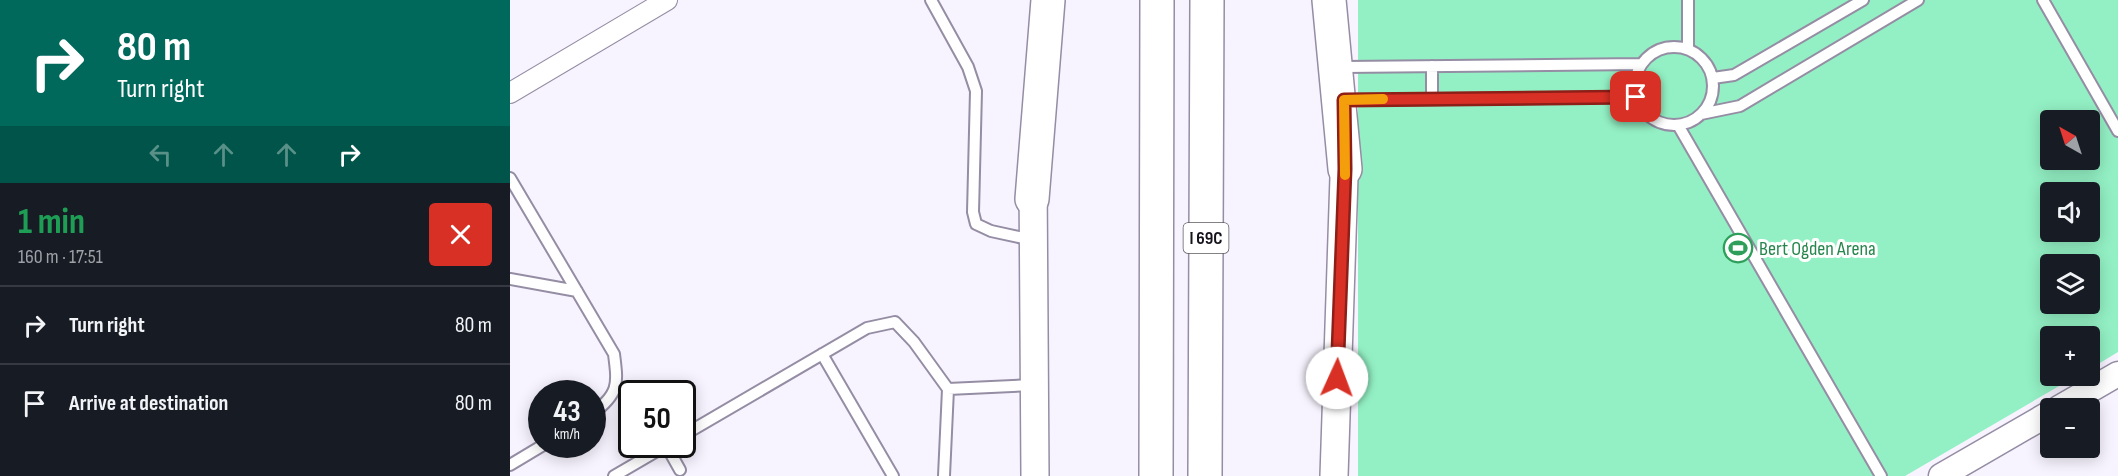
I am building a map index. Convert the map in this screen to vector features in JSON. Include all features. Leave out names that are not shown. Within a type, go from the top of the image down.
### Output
[{"type":"highway","points":[[1032,200],[1048,0]]},
{"type":"highway","name":"I 69C","points":[[1155,476],[1157,0]]},
{"type":"highway","name":"I 69C","points":[[1205,476],[1207,0]]},
{"type":"highway","points":[[1329,0],[1345,169]]},
{"type":"main road","points":[[1034,0],[1032,200],[1035,476]]},
{"type":"main road","points":[[1334,476],[1345,169],[1343,0]]},
{"type":"street","points":[[510,93],[667,0]]},
{"type":"street","points":[[2076,398],[2118,374]]},
{"type":"street","points":[[1941,476],[2040,419]]},
{"type":"lane","points":[[931,0],[968,67],[976,91],[973,212],[976,224],[991,231],[1033,240]]},
{"type":"lane","points":[[1688,0],[1688,49]]},
{"type":"lane","points":[[1713,78],[1734,75],[1863,0]]},
{"type":"lane","points":[[1701,114],[1740,106],[1918,0]]},
{"type":"lane","points":[[2043,0],[2118,131]]},
{"type":"lane","points":[[1662,48],[1688,49],[1704,61],[1713,78],[1713,91],[1709,104],[1691,122],[1665,125],[1653,120],[1644,112],[1636,97],[1636,76],[1641,64],[1650,54],[1662,48]]},
{"type":"lane","points":[[1344,67],[1641,64]]},
{"type":"lane","points":[[1432,66],[1432,99]]},
{"type":"lane","points":[[1344,100],[1636,97]]},
{"type":"lane","points":[[1678,125],[1881,476]]},
{"type":"lane","points":[[510,178],[614,354],[617,381],[606,403]]},
{"type":"lane","points":[[510,279],[577,291]]},
{"type":"lane","points":[[696,428],[867,328],[895,322],[914,342],[948,389],[944,476]]},
{"type":"lane","points":[[822,354],[893,476]]},
{"type":"lane","points":[[948,389],[1034,385]]},
{"type":"lane","points":[[510,465],[528,454]]},
{"type":"lane","points":[[614,476],[645,458]]},
{"type":"lane","points":[[674,458],[680,470]]},
{"type":"green space","name":"Bert Ogden Arena","points":[[1358,0],[2118,0],[2118,352],[2100,363],[2100,326],[2040,326],[2040,386],[2059,386],[1905,476],[1358,476]]},
{"type":"slow traffic","points":[[1345,175],[1344,100],[1383,99]]},
{"type":"place","name":"Bert Ogden Arena","points":[[1738,248]]},
{"type":"route","points":[[1337,378],[1345,169],[1344,100],[1636,97]]}]
